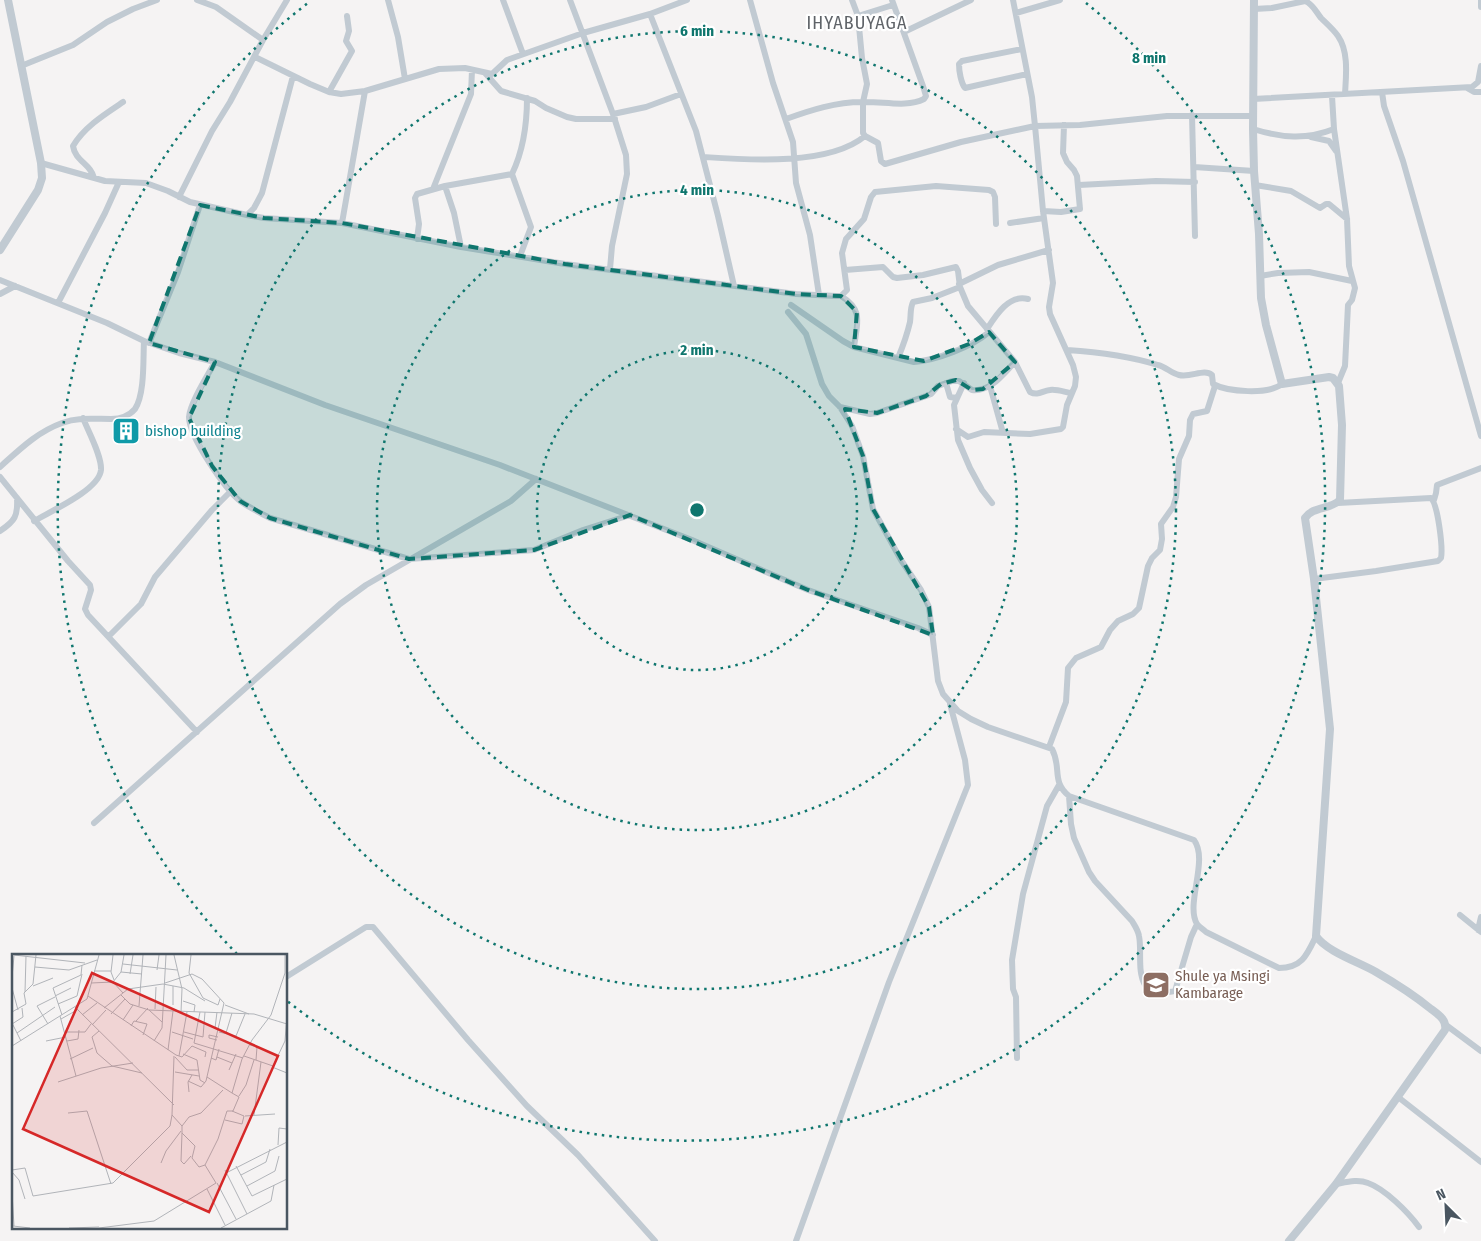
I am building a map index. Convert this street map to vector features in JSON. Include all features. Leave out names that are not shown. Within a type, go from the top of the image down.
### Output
[{"type":"street","points":[[0,250],[38,190],[42,178],[41,163],[8,0]]},
{"type":"street","points":[[21,66],[73,44],[108,22],[133,9],[157,0]]},
{"type":"street","points":[[197,0],[216,7],[263,40]]},
{"type":"street","points":[[180,196],[212,131],[287,0]]},
{"type":"street","points":[[388,0],[398,37],[405,79]]},
{"type":"street","points":[[503,0],[523,54]]},
{"type":"street","points":[[570,0],[614,116],[626,155],[628,174],[612,246],[610,269]]},
{"type":"street","points":[[255,57],[329,92],[341,94],[365,91],[439,69],[455,67],[492,74],[504,61],[584,33],[650,14],[687,0]]},
{"type":"street","points":[[750,0],[773,83],[793,142],[796,183],[810,235],[819,295]]},
{"type":"street","points":[[852,0],[858,16],[862,58],[867,84],[863,102],[862,130],[865,136],[878,143],[881,161],[885,164],[961,142],[1035,126],[1064,126],[1159,116],[1253,116]]},
{"type":"street","points":[[904,32],[972,0]]},
{"type":"street","points":[[956,429],[968,437],[981,432],[1030,434],[1062,429],[1071,393],[1075,386],[1076,377],[1067,350],[1050,314],[1049,307],[1053,283],[1043,211],[1035,126],[1013,0]]},
{"type":"street","points":[[1016,13],[1060,0]]},
{"type":"street","points":[[1254,0],[1253,129],[1261,298],[1266,325],[1282,384]]},
{"type":"street","points":[[1481,0],[1481,7]]},
{"type":"street","points":[[1254,9],[1272,8],[1305,1],[1310,3],[1321,18],[1336,32],[1342,42],[1346,63],[1345,94]]},
{"type":"street","points":[[786,119],[824,107],[863,102],[911,103],[924,99],[926,96],[923,86],[892,2],[858,16]]},
{"type":"street","points":[[650,14],[696,131],[704,157],[734,286]]},
{"type":"street","points":[[329,92],[352,50],[347,42],[349,31],[346,16]]},
{"type":"street","points":[[1022,49],[962,61],[959,67],[965,88],[1027,74]]},
{"type":"street","points":[[1254,99],[1466,88],[1476,84],[1481,66]]},
{"type":"street","points":[[433,189],[471,94],[472,70]]},
{"type":"street","points":[[485,73],[501,91],[527,98],[567,117],[576,119],[614,116],[682,94]]},
{"type":"street","points":[[247,215],[254,208],[262,192],[293,76]]},
{"type":"street","points":[[1466,88],[1474,92],[1481,92]]},
{"type":"street","points":[[342,223],[365,91]]},
{"type":"street","points":[[1382,92],[1384,106],[1403,161],[1421,230],[1481,436]]},
{"type":"street","points":[[1332,96],[1334,128],[1347,219],[1349,266],[1355,291],[1347,309],[1345,366],[1338,383],[1342,425],[1340,497],[1338,503]]},
{"type":"street","points":[[520,256],[531,227],[512,174],[520,154],[527,98]]},
{"type":"street","points":[[94,178],[90,167],[75,154],[73,146],[96,121],[123,102]]},
{"type":"street","points":[[1192,115],[1195,236]]},
{"type":"street","points":[[1043,211],[1061,212],[1080,209],[1076,173],[1064,157],[1064,126]]},
{"type":"street","points":[[1310,136],[1334,128]]},
{"type":"street","points":[[1253,129],[1280,136],[1310,136],[1328,141],[1338,154]]},
{"type":"street","points":[[704,157],[795,159],[837,150],[857,142],[865,136]]},
{"type":"street","points":[[41,163],[94,178],[119,182],[146,183],[200,205],[264,218],[342,223],[461,247],[520,256],[796,294],[841,296],[852,302],[857,312],[854,346]]},
{"type":"street","points":[[1194,167],[1254,171]]},
{"type":"street","points":[[417,238],[419,224],[415,195],[445,186],[512,174]]},
{"type":"street","points":[[1078,185],[1156,181],[1194,182]]},
{"type":"street","points":[[58,303],[106,213],[119,182]]},
{"type":"street","points":[[1255,184],[1291,191],[1319,207],[1328,204],[1347,219]]},
{"type":"street","points":[[445,186],[454,213],[461,247]]},
{"type":"street","points":[[841,296],[848,290],[842,253],[846,240],[861,224],[870,197],[878,191],[936,186],[989,190],[993,192],[995,197],[996,224]]},
{"type":"street","points":[[0,467],[42,432],[62,422],[83,418],[117,419],[128,415],[134,410],[141,383],[147,342],[178,272],[200,205]]},
{"type":"street","points":[[1010,223],[1044,218]]},
{"type":"street","points":[[898,358],[908,330],[912,303],[960,285],[998,265],[1049,250]]},
{"type":"street","points":[[845,270],[883,267],[894,278],[908,278],[954,267],[958,269],[960,285],[968,306],[1015,362],[1031,394],[1043,393],[1049,390],[1071,393]]},
{"type":"street","points":[[1260,276],[1284,272],[1309,272],[1352,280]]},
{"type":"street","points":[[0,280],[107,323],[147,342],[179,353],[215,362],[325,405],[536,479],[735,557],[808,590],[918,628],[933,635]]},
{"type":"street","points":[[0,294],[15,286]]},
{"type":"street","points":[[1017,1058],[1016,997],[1013,989],[1012,960],[1023,894],[1047,806],[1058,786],[1057,760],[1052,749],[1049,747],[979,723],[958,711],[943,694],[938,681],[929,606],[873,508],[858,440],[840,406],[829,396],[822,384],[806,334],[790,308],[854,346],[914,362],[924,361],[969,344],[988,331],[996,314],[1013,300],[1019,297],[1028,299]]},
{"type":"street","points":[[1067,350],[1112,355],[1160,366],[1181,376],[1193,376],[1209,372],[1212,375],[1212,383],[1215,386],[1241,390],[1273,390],[1282,384],[1329,377],[1335,379],[1338,383]]},
{"type":"street","points":[[215,362],[191,410],[190,425],[201,449],[230,492],[254,510],[270,518],[408,559],[526,552],[630,515]]},
{"type":"street","points":[[840,406],[870,414],[877,413],[931,394],[938,386],[956,380],[964,383],[972,390],[977,390],[990,386],[1015,362]]},
{"type":"street","points":[[946,383],[950,397],[957,398]]},
{"type":"street","points":[[964,383],[954,405],[956,429],[964,457],[982,490],[992,503]]},
{"type":"street","points":[[990,386],[1003,433]]},
{"type":"street","points":[[1049,747],[1066,702],[1068,668],[1076,658],[1101,647],[1110,630],[1118,621],[1139,608],[1148,566],[1152,558],[1160,550],[1162,539],[1161,524],[1173,507],[1179,459],[1189,436],[1190,420],[1193,414],[1207,411],[1215,386]]},
{"type":"street","points":[[34,521],[83,493],[98,476],[101,469],[99,461],[83,418]]},
{"type":"street","points":[[1314,579],[1438,561],[1441,550],[1438,517],[1434,500],[1437,485],[1481,468]]},
{"type":"street","points":[[0,478],[17,497],[34,521],[90,585],[91,590],[85,609],[197,732]]},
{"type":"street","points":[[94,823],[340,604],[408,559],[511,501],[536,479]]},
{"type":"street","points":[[108,636],[141,604],[155,577],[212,510],[230,492]]},
{"type":"street","points":[[0,531],[10,524],[16,516],[17,497]]},
{"type":"street","points":[[1058,786],[1069,796],[1194,840],[1198,846],[1199,868],[1194,907],[1194,916],[1197,924],[1206,932],[1279,968],[1297,965],[1303,959],[1316,936],[1330,729],[1314,579],[1305,518],[1311,512],[1338,503],[1428,497],[1434,500]]},
{"type":"street","points":[[796,1241],[889,982],[968,785],[965,760],[949,702]]},
{"type":"street","points":[[1069,796],[1074,838],[1089,872],[1095,881],[1132,920],[1136,928],[1139,937],[1141,974],[1145,985],[1156,990],[1175,991],[1197,924]]},
{"type":"street","points":[[1460,915],[1479,931]]},
{"type":"street","points":[[1479,931],[1481,917]]},
{"type":"street","points":[[288,975],[366,926],[373,927],[468,1040],[527,1106],[578,1156],[655,1241]]},
{"type":"street","points":[[1316,936],[1328,948],[1376,972],[1418,998],[1443,1019],[1446,1024],[1481,1051]]},
{"type":"street","points":[[1289,1241],[1336,1184],[1445,1030],[1446,1024]]},
{"type":"street","points":[[1398,1097],[1481,1162]]},
{"type":"street","points":[[1336,1184],[1358,1181],[1368,1182],[1406,1210],[1419,1226]]},
{"type":"highlighted area","points":[[200,205],[264,218],[342,223],[565,264],[796,294],[841,296],[857,312],[854,347],[924,361],[969,344],[989,332],[1015,362],[983,389],[972,390],[956,380],[941,384],[926,396],[877,413],[845,409],[863,456],[873,509],[929,607],[933,635],[808,590],[630,515],[534,550],[409,559],[270,518],[240,501],[212,466],[189,418],[215,362],[149,343]]},
{"type":"place","name":"bishop building","points":[[126,431]]},
{"type":"place","name":"Shule ya Msingi Kambarage","points":[[1156,985]]},
{"type":"district","name":"IHYABUYAGA","points":[[857,23]]}]
